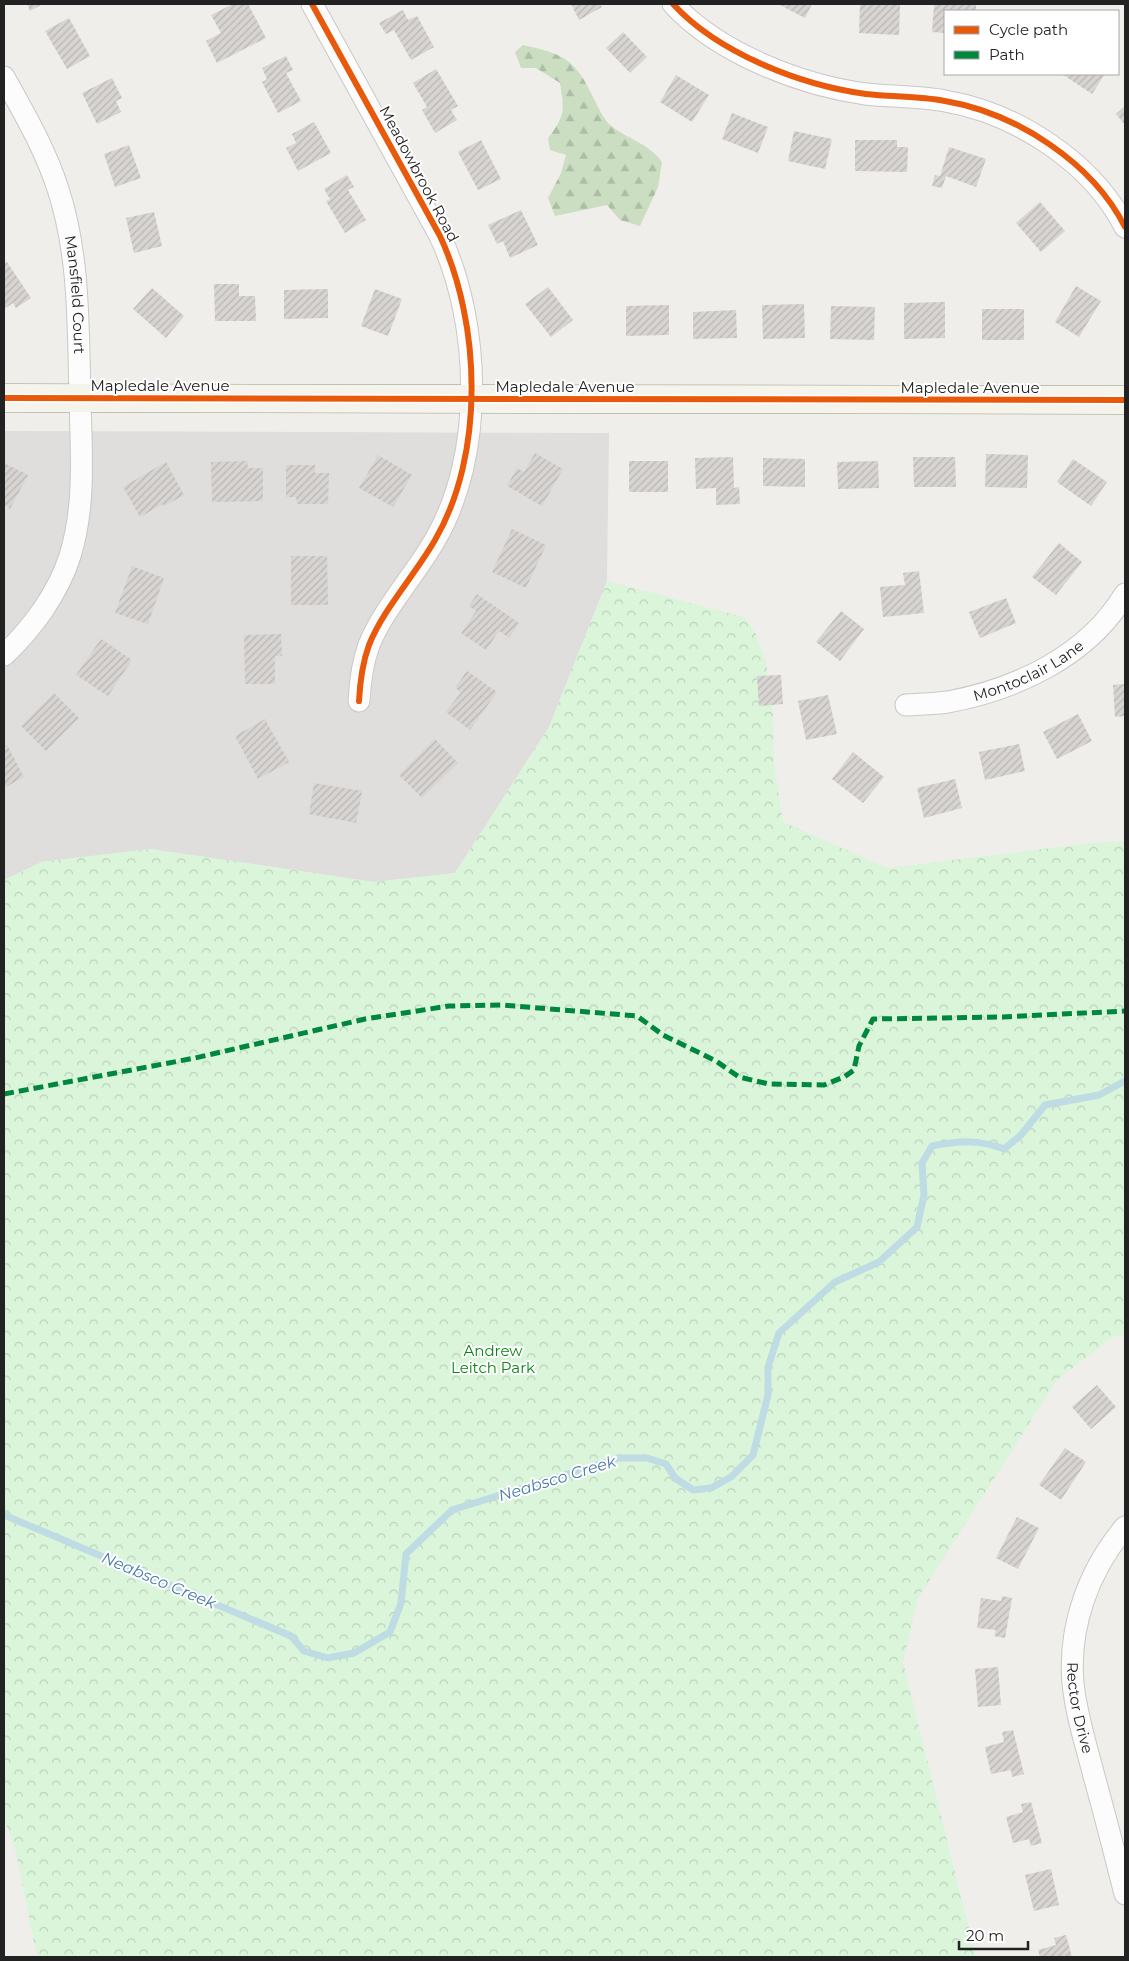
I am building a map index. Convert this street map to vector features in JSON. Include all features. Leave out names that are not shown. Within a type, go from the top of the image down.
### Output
[{"type":"street","name":"Meadowbrook Road","points":[[312,4],[440,236],[451,260],[467,322],[471,362],[467,445],[452,502],[437,537],[379,625],[370,644],[361,675],[359,701]]},
{"type":"street","points":[[673,4],[711,35],[740,53],[779,72],[820,85],[863,93],[946,101],[1007,121],[1042,140],[1075,163],[1097,185],[1119,215],[1125,227]]},
{"type":"street","name":"Mansfield Court","points":[[4,77],[50,165],[65,215],[73,253],[77,289],[81,492],[77,527],[69,557],[58,582],[40,614],[18,642],[4,655]]},
{"type":"street","name":"Mapledale Avenue","points":[[4,398],[1125,400]]},
{"type":"street","name":"Montoclair Lane","points":[[906,706],[954,700],[986,693],[1025,679],[1061,660],[1086,642],[1124,599]]},
{"type":"street","name":"Rector Drive","points":[[1125,1528],[1106,1552],[1090,1581],[1078,1621],[1073,1665],[1073,1682],[1079,1717],[1119,1848],[1125,1894]]},
{"type":"shaded area","points":[[4,431],[609,433],[607,581],[549,727],[455,873],[374,882],[150,849],[42,862],[4,880]]},
{"type":"green space","points":[[523,45],[558,55],[567,60],[574,66],[587,84],[600,111],[609,124],[651,150],[662,162],[658,187],[640,226],[620,220],[607,205],[555,216],[548,198],[561,173],[566,155],[550,150],[548,138],[561,118],[563,106],[560,83],[536,68],[521,68],[515,52]]},
{"type":"green space","name":"Andrew Leitch Park","points":[[607,581],[744,617],[756,634],[766,662],[773,710],[774,764],[783,822],[888,868],[1090,843],[1125,841],[1125,1335],[1113,1337],[1057,1380],[918,1598],[903,1662],[976,1957],[37,1957],[15,1849],[4,1819],[4,880],[42,862],[150,849],[374,882],[455,873],[549,727]]},
{"type":"building","points":[[27,4],[43,4],[30,11]]},
{"type":"building","points":[[233,4],[248,4],[266,38],[217,63],[206,41],[221,33],[211,15]]},
{"type":"building","points":[[571,4],[600,4],[602,7],[579,20]]},
{"type":"building","points":[[778,4],[812,4],[805,18]]},
{"type":"building","points":[[860,4],[900,5],[899,35],[859,33]]},
{"type":"building","points":[[934,4],[976,4],[976,10],[944,10],[944,33],[932,32]]},
{"type":"building","points":[[403,10],[408,20],[417,16],[434,47],[411,60],[394,30],[386,34],[379,23]]},
{"type":"building","points":[[69,18],[90,56],[67,69],[45,31]]},
{"type":"building","points":[[623,32],[647,57],[630,73],[606,48]]},
{"type":"building","points":[[286,56],[293,70],[286,73],[301,101],[278,113],[262,82],[267,79],[262,68]]},
{"type":"building","points":[[436,69],[458,106],[451,110],[457,120],[435,133],[422,110],[427,107],[413,83]]},
{"type":"building","points":[[676,75],[709,95],[692,122],[660,102]]},
{"type":"building","points":[[1064,75],[1104,75],[1092,94]]},
{"type":"building","points":[[112,78],[122,98],[116,101],[121,112],[97,124],[82,93]]},
{"type":"building","points":[[1125,106],[1125,125],[1116,114]]},
{"type":"building","points":[[732,113],[768,127],[758,153],[722,139]]},
{"type":"building","points":[[314,122],[331,153],[298,171],[286,148],[296,143],[292,134]]},
{"type":"building","points":[[794,131],[832,139],[825,169],[788,161]]},
{"type":"building","points":[[481,140],[501,179],[478,190],[458,152]]},
{"type":"building","points":[[855,140],[897,140],[897,147],[908,147],[907,172],[855,171]]},
{"type":"building","points":[[129,145],[141,178],[115,187],[104,154]]},
{"type":"building","points":[[949,147],[986,159],[976,187],[946,176],[942,188],[932,186],[935,175],[940,176]]},
{"type":"building","points":[[347,175],[354,187],[348,190],[366,220],[345,233],[326,201],[330,199],[324,189]]},
{"type":"building","points":[[1040,202],[1065,231],[1041,252],[1016,223]]},
{"type":"building","points":[[521,210],[538,245],[510,258],[503,241],[497,244],[488,225]]},
{"type":"building","points":[[154,212],[162,246],[134,253],[126,218]]},
{"type":"building","points":[[7,262],[31,298],[16,308],[13,303],[4,309],[4,264]]},
{"type":"building","points":[[214,284],[239,284],[239,296],[255,296],[256,321],[215,321]]},
{"type":"building","points":[[1076,286],[1101,301],[1079,337],[1055,322]]},
{"type":"building","points":[[548,287],[573,320],[551,337],[525,304]]},
{"type":"building","points":[[152,288],[184,316],[166,338],[133,309]]},
{"type":"building","points":[[328,289],[328,318],[284,319],[284,290]]},
{"type":"building","points":[[375,289],[402,299],[388,336],[361,326]]},
{"type":"building","points":[[945,302],[945,338],[904,339],[904,303]]},
{"type":"building","points":[[804,304],[805,338],[763,339],[762,305]]},
{"type":"building","points":[[669,305],[669,335],[626,336],[626,306]]},
{"type":"building","points":[[831,306],[875,307],[874,340],[830,339]]},
{"type":"building","points":[[982,309],[1024,309],[1024,340],[982,340]]},
{"type":"building","points":[[736,310],[737,338],[693,339],[693,312]]},
{"type":"building","points":[[535,453],[563,469],[542,506],[507,486],[517,468],[524,472]]},
{"type":"building","points":[[986,454],[1028,455],[1027,488],[985,487]]},
{"type":"building","points":[[378,455],[412,475],[393,507],[359,488]]},
{"type":"building","points":[[733,457],[734,488],[739,487],[740,504],[716,505],[716,488],[696,489],[695,458]]},
{"type":"building","points":[[913,457],[955,457],[956,487],[914,487]]},
{"type":"building","points":[[763,458],[805,459],[805,487],[763,486]]},
{"type":"building","points":[[1073,459],[1107,482],[1091,506],[1057,482]]},
{"type":"building","points":[[247,461],[248,468],[263,468],[263,501],[212,502],[211,462]]},
{"type":"building","points":[[629,461],[668,461],[668,492],[629,492]]},
{"type":"building","points":[[878,461],[879,488],[838,489],[837,462]]},
{"type":"building","points":[[166,462],[184,495],[140,517],[123,487]]},
{"type":"building","points":[[4,463],[28,475],[10,509],[4,505]]},
{"type":"building","points":[[286,465],[315,465],[315,473],[329,473],[328,504],[297,504],[296,497],[286,497]]},
{"type":"building","points":[[512,529],[546,545],[526,588],[492,572]]},
{"type":"building","points":[[1059,543],[1082,562],[1056,595],[1032,577]]},
{"type":"building","points":[[291,556],[327,556],[328,605],[291,605]]},
{"type":"building","points":[[132,566],[164,578],[148,624],[115,613]]},
{"type":"building","points":[[919,571],[924,613],[883,617],[880,587],[905,585],[903,573]]},
{"type":"building","points":[[477,594],[519,623],[509,638],[499,631],[486,650],[461,633],[476,611],[469,606]]},
{"type":"building","points":[[1006,598],[1016,623],[980,638],[969,612]]},
{"type":"building","points":[[841,611],[864,629],[840,661],[816,642]]},
{"type":"building","points":[[281,634],[282,656],[275,656],[275,684],[245,684],[244,635]]},
{"type":"building","points":[[101,639],[132,660],[108,696],[76,675]]},
{"type":"building","points":[[467,671],[497,692],[470,730],[446,712],[461,692],[455,688]]},
{"type":"building","points":[[781,675],[783,704],[759,706],[757,676]]},
{"type":"building","points":[[1125,684],[1125,716],[1115,717],[1113,685]]},
{"type":"building","points":[[54,693],[79,718],[46,751],[21,726]]},
{"type":"building","points":[[828,695],[837,734],[806,740],[798,701]]},
{"type":"building","points":[[1078,714],[1092,741],[1057,759],[1043,732]]},
{"type":"building","points":[[265,719],[289,762],[258,779],[235,736]]},
{"type":"building","points":[[435,739],[458,763],[422,798],[399,775]]},
{"type":"building","points":[[1019,744],[1025,771],[985,780],[979,752]]},
{"type":"building","points":[[7,745],[24,777],[4,788],[4,746]]},
{"type":"building","points":[[853,752],[884,777],[863,803],[832,779]]},
{"type":"building","points":[[955,779],[962,808],[924,818],[917,788]]},
{"type":"building","points":[[314,783],[362,791],[356,823],[309,814]]},
{"type":"building","points":[[1097,1385],[1116,1407],[1091,1429],[1072,1407]]},
{"type":"building","points":[[1065,1448],[1086,1462],[1061,1500],[1039,1485]]},
{"type":"building","points":[[1017,1517],[1039,1528],[1018,1569],[996,1558]]},
{"type":"building","points":[[1002,1596],[1012,1598],[1005,1638],[994,1636],[996,1630],[977,1628],[981,1598],[1001,1601]]},
{"type":"building","points":[[998,1667],[1001,1705],[978,1707],[975,1669]]},
{"type":"building","points":[[1013,1730],[1024,1774],[1012,1777],[1011,1770],[991,1774],[985,1747],[1004,1742],[1002,1732]]},
{"type":"building","points":[[1031,1802],[1042,1843],[1031,1846],[1029,1839],[1013,1843],[1006,1817],[1023,1812],[1021,1804]]},
{"type":"building","points":[[1051,1869],[1059,1905],[1034,1911],[1025,1875]]},
{"type":"building","points":[[1066,1935],[1072,1957],[1040,1957],[1038,1950],[1056,1945],[1054,1938]]},
{"type":"waterway","name":"Neabsco Creek","points":[[4,1515],[291,1636],[304,1651],[328,1658],[354,1653],[390,1632],[401,1603],[406,1554],[452,1510],[619,1458],[647,1458],[666,1464],[675,1478],[693,1490],[711,1488],[731,1477],[753,1455],[768,1395],[768,1367],[779,1333],[835,1282],[879,1262],[917,1227],[924,1195],[922,1163],[932,1146],[977,1142],[1004,1149],[1021,1135],[1045,1105],[1099,1095],[1125,1081]]},
{"type":"marked path","points":[[4,1094],[195,1058],[365,1019],[449,1006],[502,1005],[637,1016],[663,1035],[716,1061],[739,1077],[769,1084],[824,1085],[844,1077],[854,1070],[859,1046],[873,1019],[1003,1017],[1125,1011]]},
{"type":"cycle path","points":[[312,4],[440,236],[454,271],[464,309],[470,348],[472,389],[463,469],[451,506],[435,540],[375,631],[365,659],[359,701]]},
{"type":"cycle path","points":[[673,4],[692,22],[736,52],[788,74],[841,90],[866,94],[925,98],[972,107],[1024,129],[1049,144],[1093,182],[1111,203],[1125,227]]},
{"type":"cycle path","points":[[4,398],[1125,400]]}]
